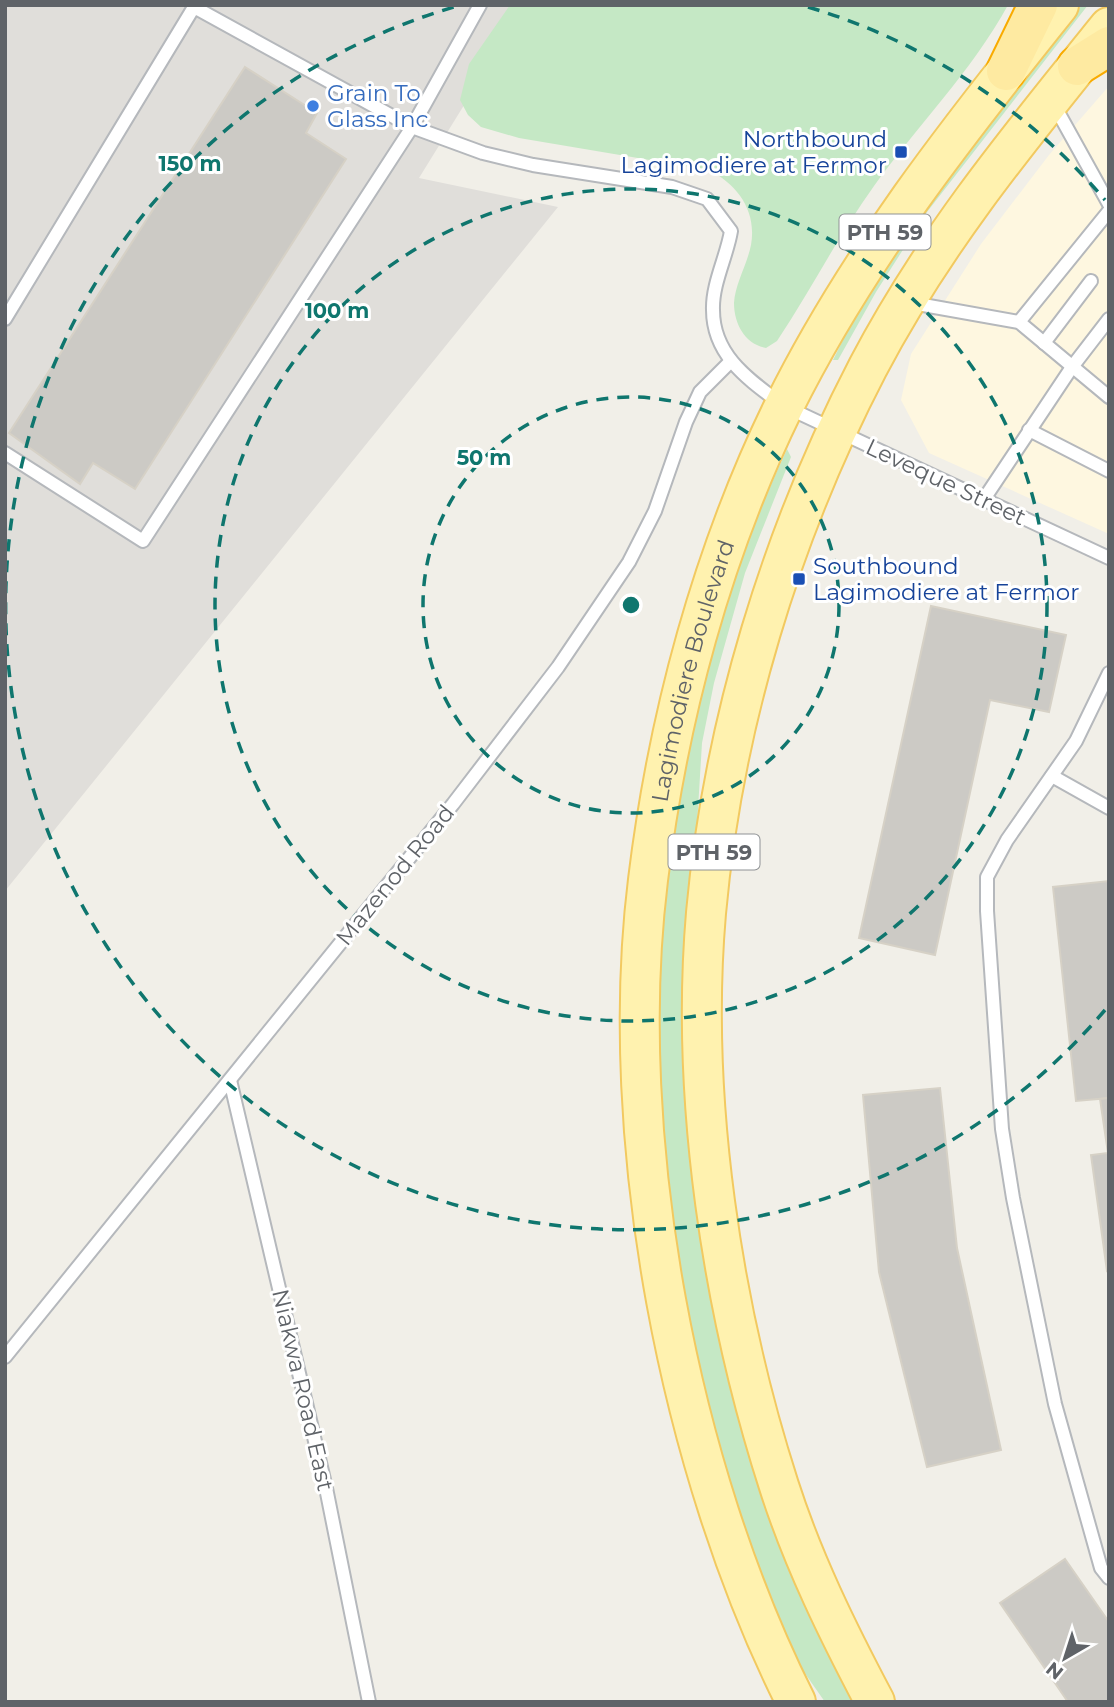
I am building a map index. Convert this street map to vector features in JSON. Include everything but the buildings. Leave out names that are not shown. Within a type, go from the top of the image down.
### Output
[{"type":"highway","points":[[1006,71],[1038,5]]},
{"type":"highway","points":[[1077,66],[1109,46]]},
{"type":"main road","name":"Lagimodiere Boulevard","points":[[796,1702],[749,1596],[724,1529],[673,1339],[655,1231],[642,1078],[642,974],[648,883],[681,698],[711,589],[749,487],[784,406],[869,256],[920,180],[1059,5]]},
{"type":"main road","name":"PTH 59","points":[[875,1702],[836,1629],[779,1488],[738,1340],[715,1207],[704,1066],[706,916],[727,769],[766,614],[804,508],[836,431],[905,302],[973,197],[1109,27]]},
{"type":"lane","points":[[5,453],[143,541],[412,127],[480,5]]},
{"type":"lane","points":[[5,319],[194,7],[412,127],[508,159],[672,187],[708,199],[731,231],[712,310],[720,345],[730,361]]},
{"type":"lane","points":[[1050,98],[1109,204]]},
{"type":"lane","points":[[1019,322],[1109,211]]},
{"type":"lane","points":[[1044,342],[1091,281]]},
{"type":"lane","points":[[905,302],[1019,322],[1109,397]]},
{"type":"lane","points":[[984,499],[1072,367],[1109,319]]},
{"type":"lane","name":"Leveque Street","points":[[730,361],[737,371],[784,406],[1109,558]]},
{"type":"lane","name":"Mazenod Road","points":[[5,1357],[453,804],[558,667],[629,562],[655,511],[686,422],[700,392],[730,361]]},
{"type":"lane","points":[[1029,430],[1109,471]]},
{"type":"lane","points":[[1109,673],[1076,741],[1007,840],[987,877],[990,966],[1002,1129],[1013,1198],[1055,1404],[1101,1568],[1109,1578]]},
{"type":"lane","points":[[1052,776],[1109,808]]},
{"type":"lane","name":"Niakwa Road East","points":[[230,1080],[326,1488],[369,1702]]},
{"type":"shaded area","points":[[5,5],[526,5],[419,178],[558,207],[5,891]]},
{"type":"shaded area","points":[[1109,86],[1109,534],[929,453],[901,400],[911,354],[981,244],[1049,155]]},
{"type":"green space","points":[[510,5],[1008,5],[978,53],[874,186],[777,341],[766,348],[747,338],[736,318],[735,296],[751,245],[752,233],[748,210],[729,183],[709,170],[519,138],[481,127],[468,115],[460,100],[469,64]]},
{"type":"green space","points":[[1082,5],[1088,5],[927,212],[876,292],[838,360],[833,360],[869,288],[951,167]]},
{"type":"green space","points":[[787,449],[791,457],[745,573],[714,683],[702,743],[695,858],[699,1215],[710,1290],[733,1393],[807,1606],[852,1702],[825,1702],[797,1662],[732,1501],[686,1316],[665,1171],[657,1038],[661,907],[688,743],[734,567]]},
{"type":"place","name":"Grain To Glass Inc","points":[[313,106]]},
{"type":"place","name":"Northbound Lagimodiere at Fermor","points":[[901,152]]},
{"type":"place","name":"Southbound Lagimodiere at Fermor","points":[[799,579]]}]
